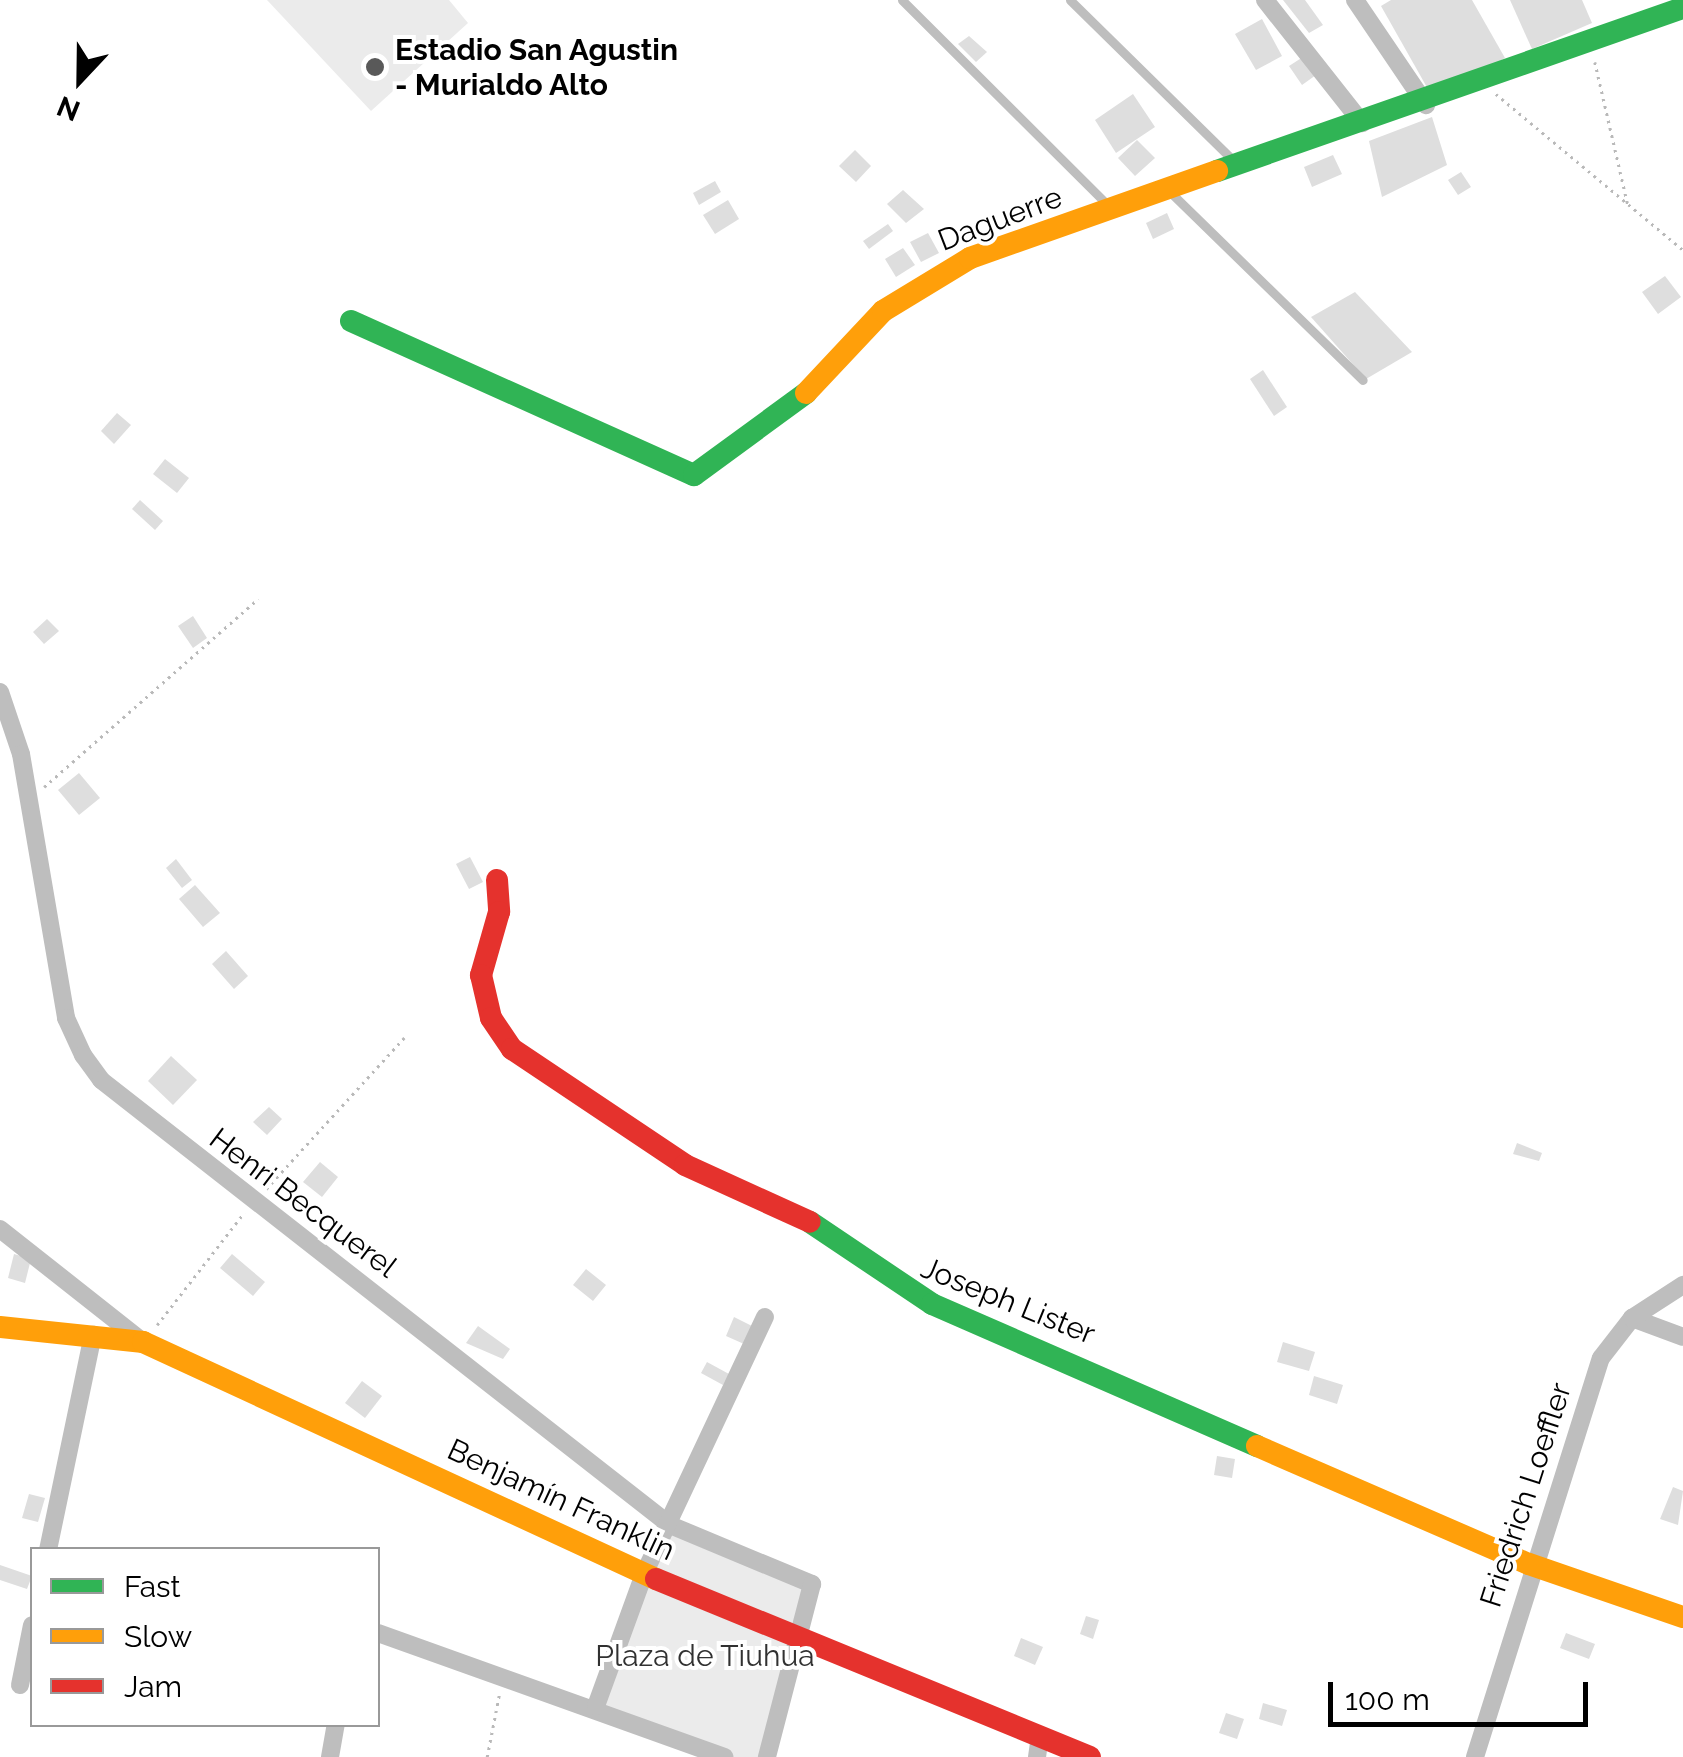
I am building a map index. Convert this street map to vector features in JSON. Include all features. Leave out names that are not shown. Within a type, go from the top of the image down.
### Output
[{"type":"street","points":[[1265,0],[1362,123]]},
{"type":"street","points":[[1355,0],[1426,105]]},
{"type":"street","name":"Daguerre","points":[[352,321],[694,476],[787,414],[882,311],[937,274],[1236,163],[1426,105],[1683,8]]},
{"type":"street","name":"Henri Becquerel","points":[[0,692],[28,802],[66,1018],[82,1055],[254,1202],[670,1525],[812,1584],[801,1634]]},
{"type":"street","name":"Joseph Lister","points":[[497,880],[499,912],[481,975],[490,1018],[512,1049],[686,1165],[784,1204],[896,1288],[1530,1564],[1683,1617]]},
{"type":"street","points":[[0,1229],[143,1342]]},
{"type":"street","name":"Friedrich Loeffler","points":[[1475,1757],[1530,1564],[1601,1358],[1632,1318],[1683,1285]]},
{"type":"street","points":[[596,1706],[644,1574],[765,1317]]},
{"type":"street","points":[[1632,1318],[1683,1337]]},
{"type":"street","name":"Benjamín Franklin","points":[[0,1328],[143,1342],[644,1574],[801,1634],[1039,1746],[1090,1757]]},
{"type":"street","points":[[49,1547],[94,1335]]},
{"type":"street","points":[[380,1634],[508,1673],[724,1757]]},
{"type":"street","points":[[767,1757],[801,1634]]},
{"type":"street","points":[[20,1686],[30,1635]]},
{"type":"street","points":[[330,1757],[335,1727]]},
{"type":"lane","points":[[902,0],[1111,208]]},
{"type":"lane","points":[[1070,0],[1236,163]]},
{"type":"lane","points":[[1166,188],[1363,380]]},
{"type":"path","points":[[1590,41],[1629,208]]},
{"type":"path","points":[[1484,83],[1683,250]]},
{"type":"path","points":[[28,802],[258,599]]},
{"type":"path","points":[[143,1342],[254,1202],[404,1038]]},
{"type":"path","points":[[487,1757],[508,1673]]},
{"type":"green space","name":"Estadio San Agustin - Murialdo Alto","points":[[267,0],[449,0],[468,23],[371,111]]},
{"type":"green space","name":"Plaza de Tiuhua","points":[[671,1528],[808,1585],[763,1757],[732,1757],[600,1706]]},
{"type":"building","points":[[1283,0],[1305,0],[1323,25],[1309,33]]},
{"type":"building","points":[[1391,0],[1472,0],[1505,58],[1433,98],[1381,6]]},
{"type":"building","points":[[1510,0],[1582,0],[1592,23],[1532,49]]},
{"type":"building","points":[[1262,19],[1282,56],[1256,70],[1235,34]]},
{"type":"building","points":[[969,36],[987,52],[976,62],[958,44]]},
{"type":"building","points":[[1303,57],[1316,75],[1302,85],[1289,66]]},
{"type":"building","points":[[1133,94],[1155,127],[1116,153],[1095,120]]},
{"type":"building","points":[[1432,117],[1447,165],[1382,197],[1369,141]]},
{"type":"building","points":[[1137,140],[1155,158],[1135,176],[1118,158]]},
{"type":"building","points":[[855,150],[871,166],[856,182],[839,166]]},
{"type":"building","points":[[1333,155],[1342,174],[1312,187],[1304,167]]},
{"type":"building","points":[[1461,172],[1471,187],[1458,195],[1448,180]]},
{"type":"building","points":[[715,181],[721,192],[699,205],[693,193]]},
{"type":"building","points":[[903,190],[924,209],[906,223],[887,204]]},
{"type":"building","points":[[728,200],[739,219],[715,234],[703,215]]},
{"type":"building","points":[[1167,213],[1174,229],[1153,239],[1146,223]]},
{"type":"building","points":[[888,224],[893,231],[869,249],[863,241]]},
{"type":"building","points":[[928,233],[939,253],[921,262],[910,242]]},
{"type":"building","points":[[903,248],[915,265],[896,277],[885,259]]},
{"type":"building","points":[[1665,276],[1681,297],[1658,314],[1642,292]]},
{"type":"building","points":[[1355,292],[1412,352],[1366,379],[1311,317]]},
{"type":"building","points":[[1263,370],[1287,407],[1274,416],[1250,379]]},
{"type":"building","points":[[117,413],[131,425],[114,444],[101,431]]},
{"type":"building","points":[[165,459],[189,478],[177,493],[153,474]]},
{"type":"building","points":[[140,500],[163,521],[155,530],[132,509]]},
{"type":"building","points":[[193,616],[207,638],[193,648],[178,626]]},
{"type":"building","points":[[47,619],[59,631],[44,644],[33,632]]},
{"type":"building","points":[[79,773],[100,798],[79,815],[58,790]]},
{"type":"building","points":[[470,857],[483,882],[469,889],[456,864]]},
{"type":"building","points":[[176,859],[192,880],[182,888],[166,868]]},
{"type":"building","points":[[195,885],[220,913],[203,927],[179,899]]},
{"type":"building","points":[[226,951],[248,976],[234,989],[212,964]]},
{"type":"building","points":[[171,1056],[197,1080],[173,1105],[148,1081]]},
{"type":"building","points":[[269,1107],[282,1119],[267,1135],[253,1122]]},
{"type":"building","points":[[1517,1143],[1542,1153],[1539,1161],[1513,1154]]},
{"type":"building","points":[[320,1162],[338,1177],[322,1197],[303,1182]]},
{"type":"building","points":[[14,1254],[31,1259],[25,1283],[8,1278]]},
{"type":"building","points":[[232,1254],[265,1282],[253,1296],[220,1268]]},
{"type":"building","points":[[586,1269],[606,1285],[593,1301],[573,1285]]},
{"type":"building","points":[[734,1317],[752,1326],[744,1344],[726,1336]]},
{"type":"building","points":[[478,1326],[510,1349],[503,1359],[466,1343]]},
{"type":"building","points":[[1283,1342],[1315,1352],[1309,1371],[1277,1362]]},
{"type":"building","points":[[707,1362],[729,1374],[723,1385],[701,1373]]},
{"type":"building","points":[[1314,1376],[1343,1385],[1337,1404],[1309,1395]]},
{"type":"building","points":[[362,1381],[382,1396],[365,1418],[345,1403]]},
{"type":"building","points":[[1217,1456],[1235,1459],[1232,1478],[1214,1475]]},
{"type":"building","points":[[1673,1487],[1683,1491],[1678,1525],[1660,1519]]},
{"type":"building","points":[[29,1494],[45,1498],[38,1522],[22,1518]]},
{"type":"building","points":[[0,1565],[30,1575],[27,1589],[0,1580]]},
{"type":"building","points":[[1086,1616],[1099,1620],[1093,1639],[1080,1634]]},
{"type":"building","points":[[1566,1633],[1595,1644],[1589,1659],[1560,1648]]},
{"type":"building","points":[[1021,1638],[1043,1647],[1035,1665],[1014,1656]]},
{"type":"building","points":[[1263,1703],[1287,1710],[1282,1726],[1259,1719]]},
{"type":"building","points":[[1226,1713],[1244,1719],[1237,1739],[1219,1733]]},
{"type":"traffic: fast","points":[[1217,171],[1683,8]]},
{"type":"traffic: fast","points":[[351,321],[694,475],[806,393]]},
{"type":"traffic: fast","points":[[810,1222],[932,1304],[1257,1446]]},
{"type":"traffic: slow","points":[[806,393],[883,311],[970,258],[1217,171]]},
{"type":"traffic: slow","points":[[0,1327],[143,1342],[656,1579]]},
{"type":"traffic: slow","points":[[1257,1446],[1529,1564],[1683,1617]]},
{"type":"traffic: jam","points":[[497,880],[499,912],[481,975],[491,1018],[512,1049],[685,1165],[810,1222]]},
{"type":"traffic: jam","points":[[656,1579],[1090,1757]]},
{"type":"place","name":"Estadio San Agustin - Murialdo Alto","points":[[375,67]]}]
